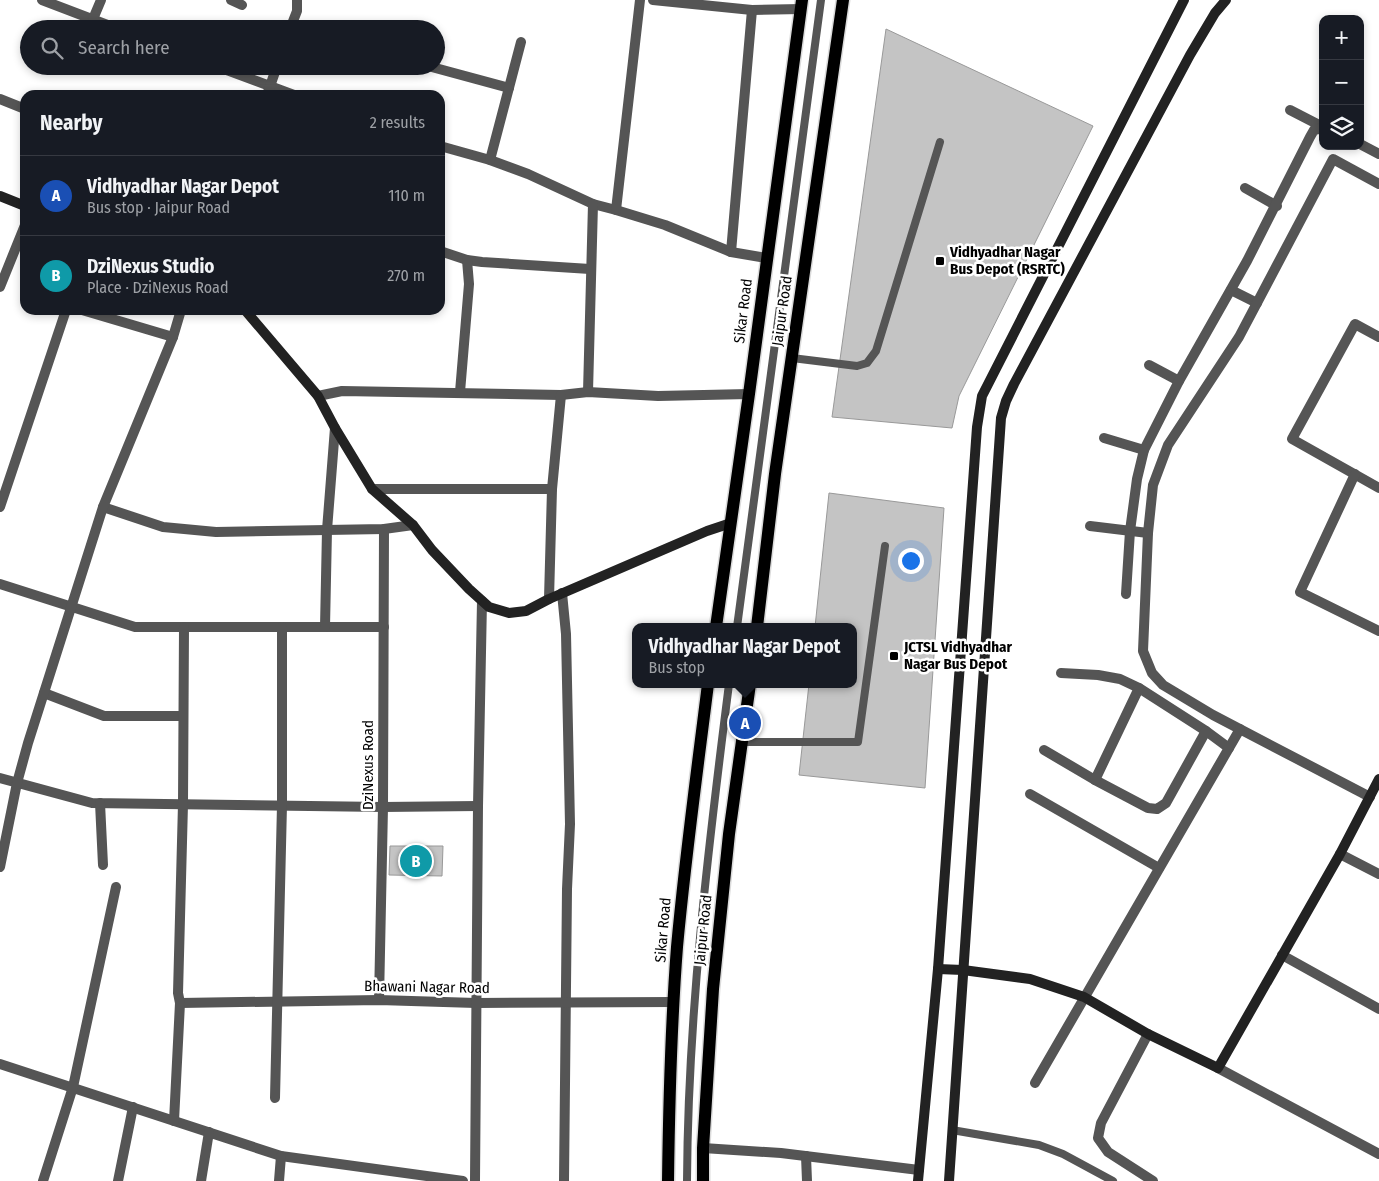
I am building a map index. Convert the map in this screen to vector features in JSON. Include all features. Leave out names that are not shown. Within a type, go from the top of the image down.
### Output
[{"type":"main road","name":"Jaipur Road","points":[[757,623],[775,474],[843,0]]},
{"type":"main road","name":"Sikar Road","points":[[717,623],[801,5]]},
{"type":"main road","name":"Sikar Road","points":[[668,1181],[673,1002],[677,946],[707,688]]},
{"type":"main road","name":"Jaipur Road","points":[[703,1181],[703,1148],[713,989],[729,834],[749,688]]},
{"type":"street","points":[[42,0],[93,19],[101,0]]},
{"type":"street","points":[[231,0],[242,4]]},
{"type":"street","points":[[294,20],[297,11],[297,0]]},
{"type":"street","points":[[616,210],[640,0]]},
{"type":"street","points":[[653,0],[752,10],[801,5]]},
{"type":"street","points":[[918,1181],[938,969],[977,427],[982,396],[1184,0]]},
{"type":"street","points":[[949,1181],[1001,418],[1014,384],[1190,55],[1215,13],[1226,0]]},
{"type":"street","points":[[731,252],[752,10]]},
{"type":"street","points":[[490,160],[521,42]]},
{"type":"street","points":[[445,71],[509,88]]},
{"type":"street","points":[[235,75],[266,90]]},
{"type":"street","points":[[268,90],[273,75]]},
{"type":"street","points":[[0,100],[20,107]]},
{"type":"street","points":[[1290,110],[1319,125]]},
{"type":"street","points":[[1126,594],[1130,531],[1137,479],[1144,450],[1179,381],[1277,206],[1314,130],[1319,128]]},
{"type":"street","points":[[1364,146],[1379,154]]},
{"type":"street","points":[[445,147],[490,160],[556,186],[593,204],[665,225],[731,252],[766,258]]},
{"type":"street","points":[[1370,797],[1240,729],[1163,685],[1152,673],[1143,651],[1148,533],[1153,485],[1168,445],[1239,337],[1333,159],[1379,184]]},
{"type":"street","points":[[1245,188],[1277,206]]},
{"type":"street","points":[[0,196],[20,204]]},
{"type":"street","points":[[588,392],[593,204]]},
{"type":"street","points":[[0,287],[20,237]]},
{"type":"street","points":[[445,253],[467,260],[590,269]]},
{"type":"street","points":[[460,392],[469,284],[467,260]]},
{"type":"street","points":[[1231,290],[1257,303]]},
{"type":"street","points":[[0,507],[64,315]]},
{"type":"street","points":[[99,315],[173,337]]},
{"type":"street","points":[[0,867],[17,783],[103,508],[173,337],[180,315]]},
{"type":"street","points":[[249,315],[318,396],[372,489],[412,525],[432,550],[489,607],[509,613],[526,611],[549,599],[707,531],[731,523]]},
{"type":"street","points":[[1379,336],[1355,324],[1292,439],[1379,488]]},
{"type":"street","points":[[1149,365],[1179,381]]},
{"type":"street","points":[[318,396],[342,390],[561,395],[588,392],[658,396],[749,394]]},
{"type":"street","points":[[549,599],[552,490],[561,395]]},
{"type":"street","points":[[325,628],[327,530],[335,428]]},
{"type":"street","points":[[1104,438],[1144,450]]},
{"type":"street","points":[[1355,474],[1300,592],[1379,631]]},
{"type":"street","points":[[372,489],[552,490]]},
{"type":"street","points":[[103,508],[164,527],[216,532],[384,530],[412,525]]},
{"type":"street","points":[[1090,526],[1148,533]]},
{"type":"street","name":"DziNexus Road","points":[[379,1000],[383,807],[384,530]]},
{"type":"street","points":[[0,584],[135,627],[384,628]]},
{"type":"street","points":[[562,594],[566,634],[570,824],[567,889],[564,1181]]},
{"type":"street","points":[[475,1181],[478,806],[482,601]]},
{"type":"street","points":[[174,1120],[180,1003],[178,993],[183,804],[184,627]]},
{"type":"street","points":[[275,1098],[282,805],[282,628]]},
{"type":"street","points":[[1061,674],[1098,675],[1120,680],[1140,688],[1229,748]]},
{"type":"street","points":[[1095,780],[1140,688]]},
{"type":"street","points":[[44,693],[104,716],[184,716]]},
{"type":"street","points":[[1035,1083],[1240,729]]},
{"type":"street","points":[[1044,750],[1148,808],[1157,809],[1166,803],[1206,731]]},
{"type":"street","points":[[0,778],[92,803],[383,807],[478,806]]},
{"type":"street","points":[[1218,1068],[1340,854],[1379,779]]},
{"type":"street","points":[[1030,794],[1159,868]]},
{"type":"street","points":[[100,803],[103,865]]},
{"type":"street","points":[[1340,854],[1379,874]]},
{"type":"street","points":[[43,1181],[73,1088],[116,887]]},
{"type":"street","points":[[1282,954],[1379,1009]]},
{"type":"street","points":[[938,969],[963,970],[1030,979],[1084,997],[1148,1034],[1218,1068],[1379,1154]]},
{"type":"street","name":"Bhawani Nagar Road","points":[[180,1003],[379,1000],[476,1003],[673,1002]]},
{"type":"street","points":[[1148,1034],[1101,1123],[1098,1138],[1108,1152],[1153,1181]]},
{"type":"street","points":[[0,1064],[281,1156],[463,1181]]},
{"type":"street","points":[[118,1181],[133,1107]]},
{"type":"street","points":[[201,1181],[209,1132]]},
{"type":"street","points":[[703,1148],[781,1153],[919,1170]]},
{"type":"street","points":[[279,1181],[281,1156]]},
{"type":"street","points":[[806,1156],[807,1181]]},
{"type":"lane","points":[[738,623],[821,0]]},
{"type":"lane","points":[[792,358],[856,366],[867,363],[876,352],[940,142]]},
{"type":"lane","points":[[741,742],[858,742],[885,546]]},
{"type":"lane","points":[[687,1181],[687,1111],[699,938],[729,688]]},
{"type":"lane","points":[[952,1130],[1038,1145],[1063,1154],[1113,1181]]},
{"type":"building","name":"Vidhyadhar Nagar Bus Depot (RSRTC)","points":[[886,29],[1093,126],[959,396],[952,428],[832,417]]},
{"type":"building","name":"JCTSL Vidhyadhar Nagar Bus Depot","points":[[829,493],[944,508],[925,788],[799,775],[809,688],[857,688],[857,623],[815,623]]},
{"type":"building","points":[[390,846],[443,846],[442,876],[389,875]]},
{"type":"place","name":"Vidhyadhar Nagar Bus Depot (RSRTC)","points":[[940,261]]},
{"type":"place","name":"JCTSL Vidhyadhar Nagar Bus Depot","points":[[894,656]]},
{"type":"place","name":"Vidhyadhar Nagar Depot","points":[[745,723]]},
{"type":"place","name":"DziNexus Studio","points":[[416,861]]}]
